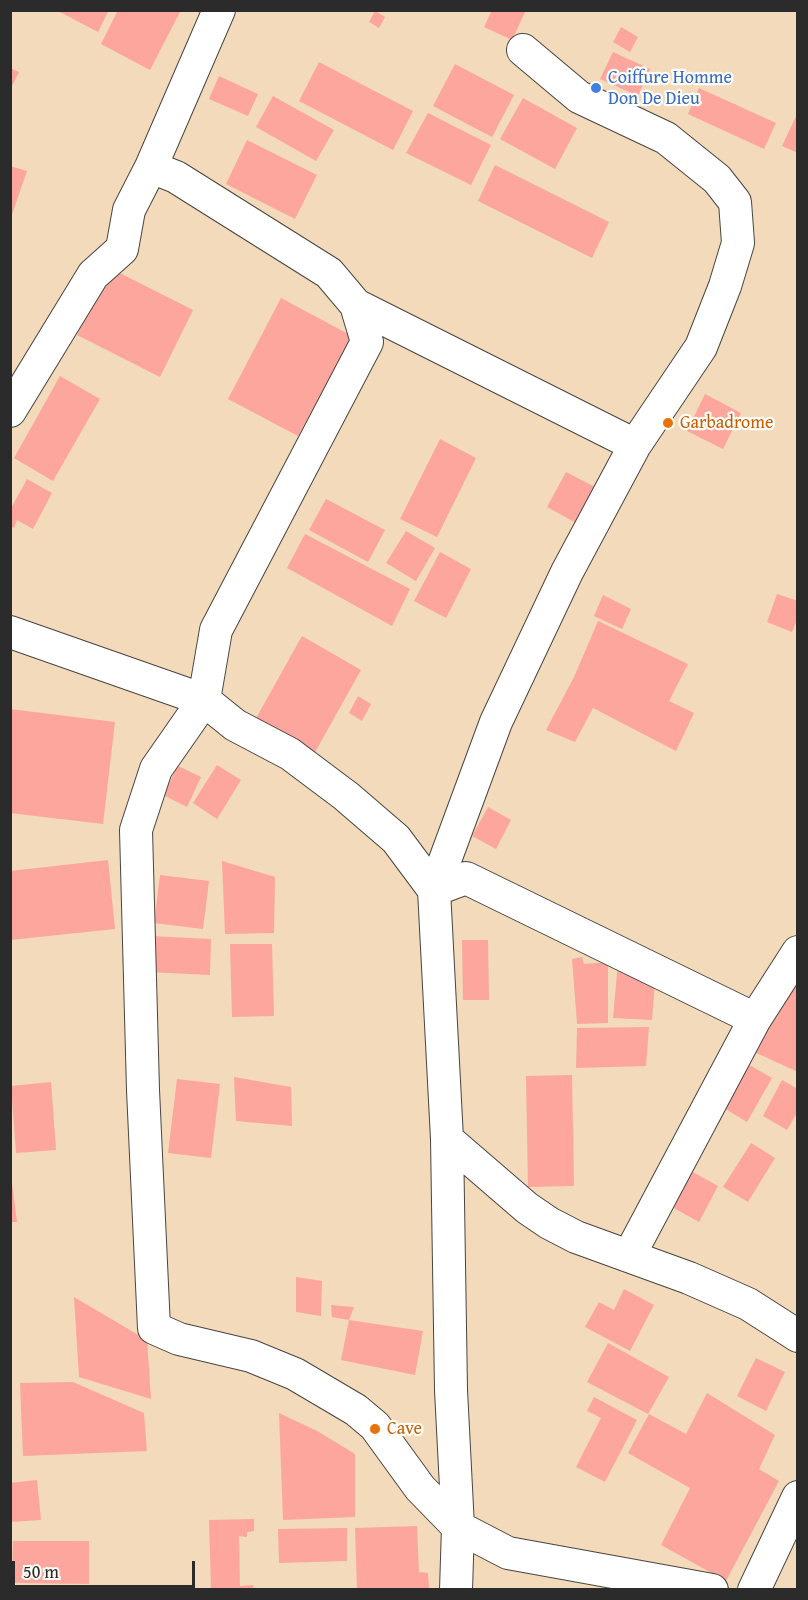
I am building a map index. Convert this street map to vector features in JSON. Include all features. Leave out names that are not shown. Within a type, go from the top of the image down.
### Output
[{"type":"street","points":[[10,411],[93,275],[122,249],[129,210],[151,167],[219,10]]},
{"type":"street","points":[[456,1590],[458,1527],[451,1390],[447,1139],[434,890],[496,722],[567,572],[635,445],[701,347],[725,286],[738,243],[735,202],[717,179],[666,138],[579,97],[523,50]]},
{"type":"street","points":[[151,167],[176,177],[329,273],[356,305],[635,445]]},
{"type":"street","points":[[356,305],[367,342],[216,630],[204,700],[156,769],[136,830],[143,1090],[154,1328],[179,1339],[250,1356],[295,1374],[356,1410],[375,1425],[420,1488],[458,1527],[508,1553],[712,1590]]},
{"type":"street","points":[[10,632],[204,700],[236,725],[290,754],[346,796],[396,839],[434,890]]},
{"type":"street","points":[[434,890],[466,878],[755,1019]]},
{"type":"street","points":[[629,1256],[755,1019],[798,952]]},
{"type":"street","points":[[447,1139],[527,1208],[549,1223],[576,1237],[748,1304],[798,1336]]},
{"type":"street","points":[[754,1590],[798,1497]]},
{"type":"building","points":[[56,10],[109,10],[98,32]]},
{"type":"building","points":[[118,10],[181,10],[150,70],[101,44]]},
{"type":"building","points":[[492,10],[526,10],[512,40],[484,27]]},
{"type":"building","points":[[375,11],[385,17],[379,28],[369,22]]},
{"type":"building","points":[[621,27],[638,37],[630,52],[613,42]]},
{"type":"building","points":[[613,52],[650,69],[638,96],[600,79]]},
{"type":"building","points":[[319,62],[413,111],[393,150],[299,101]]},
{"type":"building","points":[[455,64],[514,95],[492,137],[433,106]]},
{"type":"building","points":[[10,68],[19,72],[10,90]]},
{"type":"building","points":[[219,76],[258,94],[248,116],[209,99]]},
{"type":"building","points":[[699,88],[776,123],[764,149],[688,114]]},
{"type":"building","points":[[273,96],[334,130],[316,161],[256,127]]},
{"type":"building","points":[[523,98],[577,128],[555,169],[500,139]]},
{"type":"building","points":[[798,112],[798,153],[782,146]]},
{"type":"building","points":[[428,113],[491,145],[471,185],[406,153]]},
{"type":"building","points":[[247,140],[317,175],[295,219],[226,184]]},
{"type":"building","points":[[495,165],[609,222],[592,258],[478,201]]},
{"type":"building","points":[[10,166],[27,171],[11,217],[10,217]]},
{"type":"building","points":[[110,268],[193,310],[160,377],[77,335]]},
{"type":"building","points":[[281,298],[352,336],[298,436],[228,399]]},
{"type":"building","points":[[60,376],[100,399],[53,481],[14,458]]},
{"type":"building","points":[[705,394],[741,413],[723,449],[687,431]]},
{"type":"building","points":[[440,439],[476,458],[437,537],[400,519]]},
{"type":"building","points":[[566,472],[595,487],[576,523],[547,507]]},
{"type":"building","points":[[27,479],[52,493],[33,529],[17,520],[14,528],[10,526],[10,510]]},
{"type":"building","points":[[326,499],[385,530],[368,562],[309,530]]},
{"type":"building","points":[[406,531],[435,548],[416,581],[386,563]]},
{"type":"building","points":[[305,534],[410,589],[392,626],[287,568]]},
{"type":"building","points":[[440,552],[471,569],[446,618],[414,601]]},
{"type":"building","points":[[777,594],[798,601],[798,617],[792,632],[767,622]]},
{"type":"building","points":[[603,595],[631,609],[622,629],[594,616]]},
{"type":"building","points":[[598,621],[688,664],[669,701],[694,713],[676,751],[593,708],[575,742],[546,730],[574,677]]},
{"type":"building","points":[[302,636],[361,670],[314,754],[255,720]]},
{"type":"building","points":[[358,696],[371,704],[362,721],[349,713]]},
{"type":"building","points":[[10,709],[115,722],[103,824],[10,813]]},
{"type":"building","points":[[217,765],[241,780],[217,819],[193,803]]},
{"type":"building","points":[[178,766],[201,777],[187,807],[163,795]]},
{"type":"building","points":[[488,807],[511,820],[496,849],[472,836]]},
{"type":"building","points":[[108,860],[115,929],[10,940],[10,871]]},
{"type":"building","points":[[222,861],[275,877],[274,933],[225,934]]},
{"type":"building","points":[[160,875],[209,881],[203,929],[154,923]]},
{"type":"building","points":[[149,936],[211,939],[210,975],[147,972]]},
{"type":"building","points":[[462,940],[488,940],[489,1000],[463,1000]]},
{"type":"building","points":[[230,944],[272,944],[274,1016],[232,1017]]},
{"type":"building","points":[[582,957],[584,964],[608,962],[608,1023],[577,1024],[572,959]]},
{"type":"building","points":[[618,962],[655,982],[652,1020],[613,1018]]},
{"type":"building","points":[[798,978],[798,1072],[752,1051]]},
{"type":"building","points":[[649,1027],[646,1066],[576,1068],[577,1028]]},
{"type":"building","points":[[744,1062],[772,1078],[747,1122],[719,1105]]},
{"type":"building","points":[[572,1075],[574,1186],[528,1187],[526,1076]]},
{"type":"building","points":[[234,1077],[291,1087],[292,1126],[236,1121]]},
{"type":"building","points":[[177,1079],[220,1084],[211,1158],[168,1153]]},
{"type":"building","points":[[782,1080],[798,1089],[798,1111],[787,1130],[763,1116]]},
{"type":"building","points":[[51,1082],[56,1150],[16,1153],[11,1086]]},
{"type":"building","points":[[751,1143],[775,1158],[748,1202],[723,1187]]},
{"type":"building","points":[[10,1168],[17,1222],[10,1222]]},
{"type":"building","points":[[691,1171],[718,1186],[699,1222],[672,1207]]},
{"type":"building","points":[[296,1277],[322,1281],[321,1316],[296,1312]]},
{"type":"building","points":[[624,1289],[654,1305],[630,1351],[585,1327],[599,1302],[614,1310]]},
{"type":"building","points":[[74,1297],[147,1340],[151,1399],[79,1377]]},
{"type":"building","points":[[331,1305],[354,1307],[349,1320],[332,1317]]},
{"type":"building","points":[[349,1320],[423,1331],[415,1375],[341,1360]]},
{"type":"building","points":[[608,1343],[669,1377],[648,1414],[587,1382]]},
{"type":"building","points":[[756,1358],[785,1372],[766,1411],[737,1396]]},
{"type":"building","points":[[73,1382],[144,1413],[147,1451],[23,1456],[20,1383]]},
{"type":"building","points":[[707,1393],[775,1435],[759,1469],[779,1481],[726,1581],[661,1545],[690,1488],[628,1453],[649,1414],[686,1434]]},
{"type":"building","points":[[594,1397],[637,1420],[605,1482],[576,1467],[601,1418],[587,1411]]},
{"type":"building","points":[[279,1413],[319,1432],[355,1454],[355,1517],[283,1520]]},
{"type":"building","points":[[37,1480],[41,1520],[10,1522],[10,1483]]},
{"type":"building","points":[[254,1519],[254,1531],[247,1532],[247,1537],[239,1536],[240,1586],[253,1585],[253,1590],[211,1590],[209,1520]]},
{"type":"building","points":[[417,1526],[419,1572],[428,1573],[429,1588],[357,1590],[355,1528]]},
{"type":"building","points":[[347,1528],[347,1561],[279,1563],[278,1529]]},
{"type":"building","points":[[13,1541],[89,1541],[89,1584],[12,1583]]},
{"type":"place","name":"Coiffure Homme Don De Dieu","points":[[596,88]]},
{"type":"place","name":"Garbadrome","points":[[668,423]]},
{"type":"place","name":"Cave","points":[[375,1429]]}]
